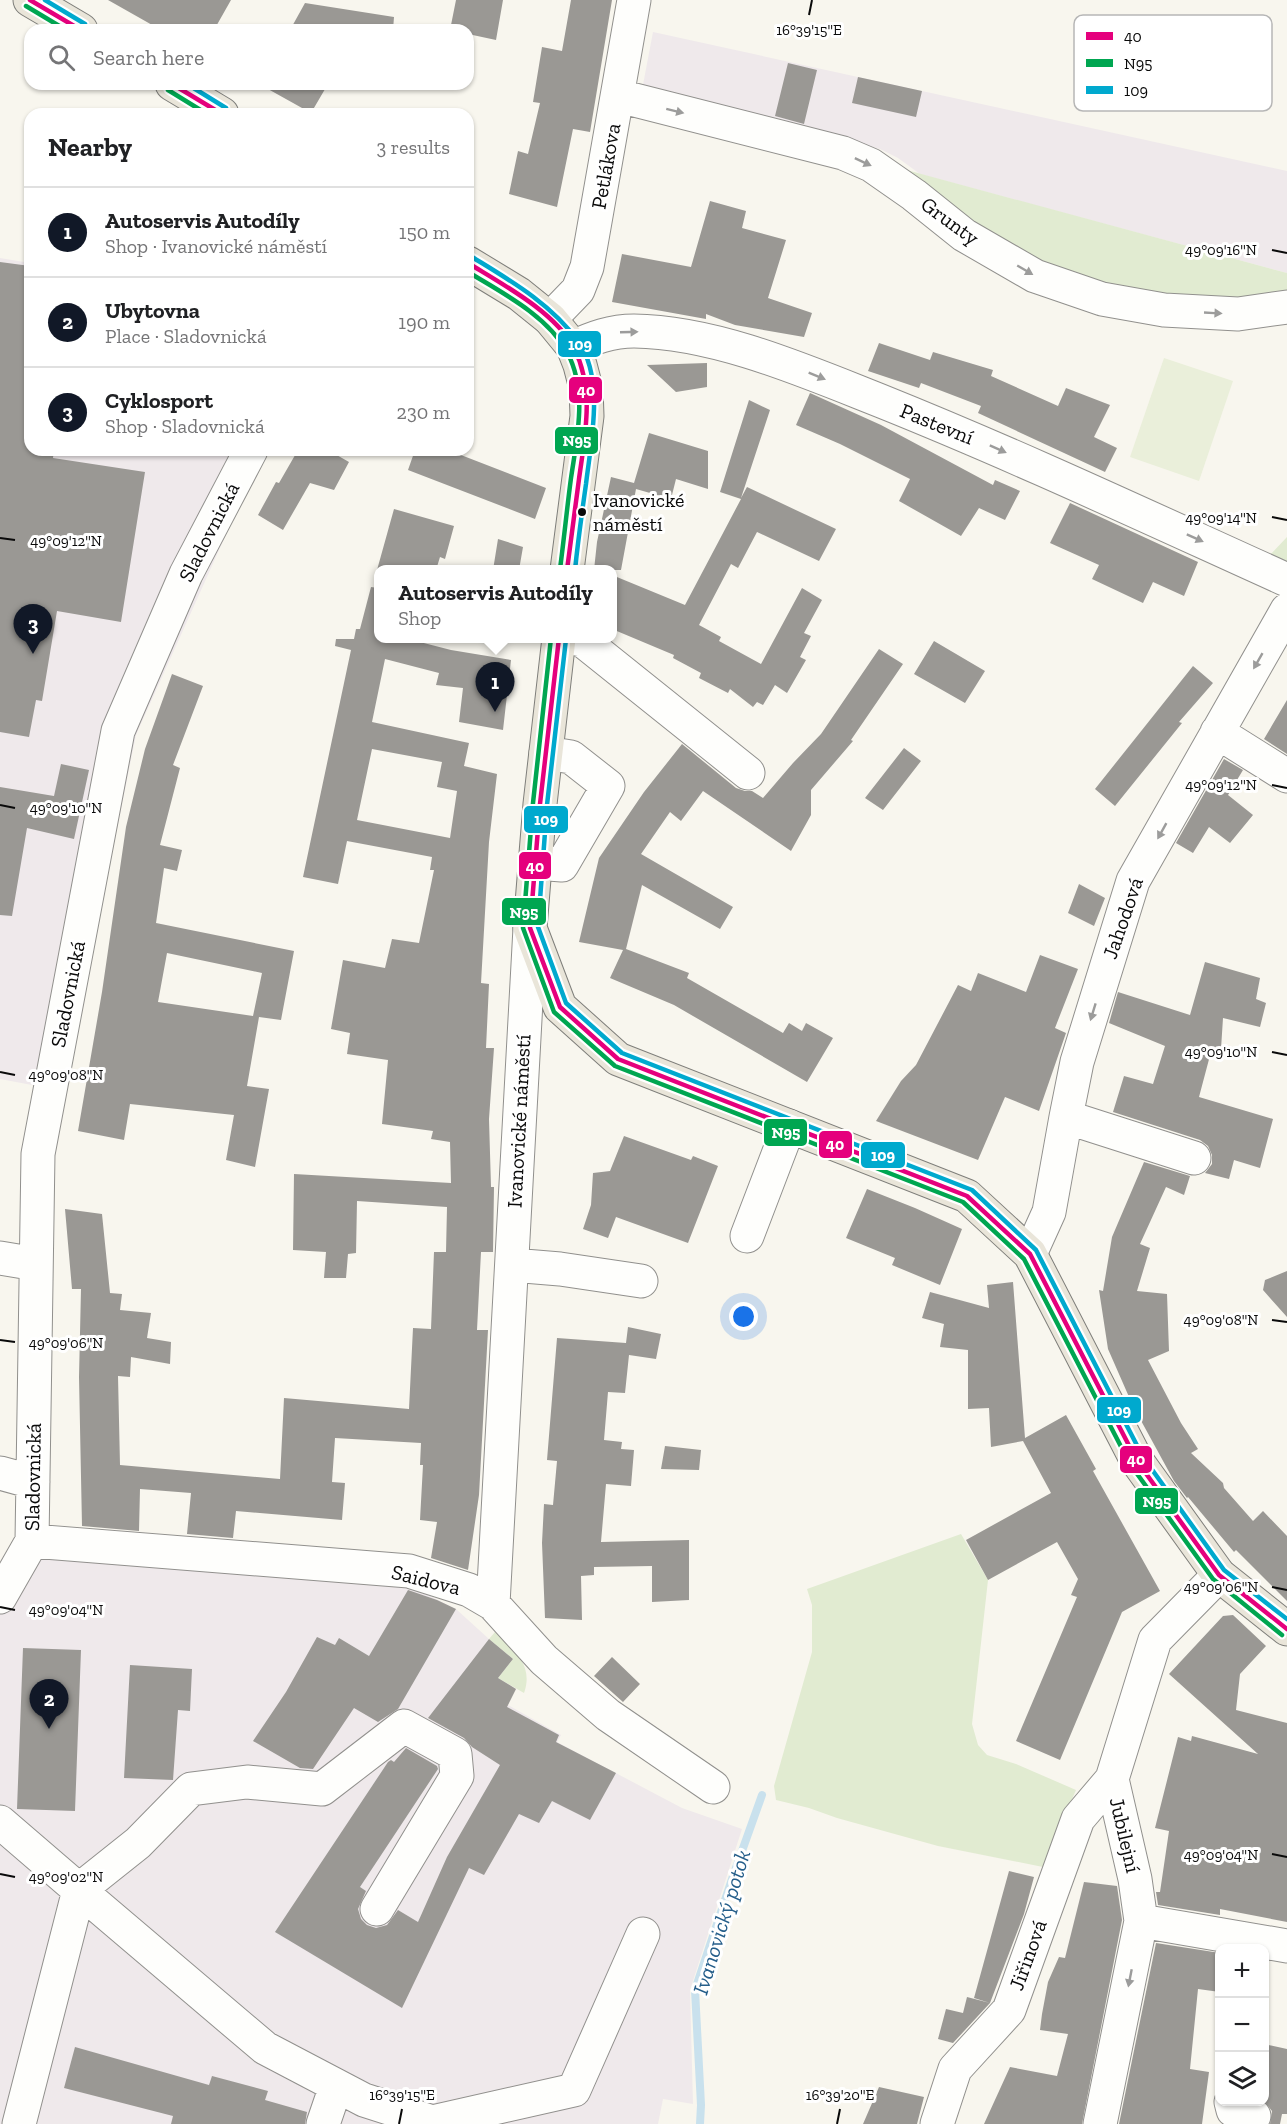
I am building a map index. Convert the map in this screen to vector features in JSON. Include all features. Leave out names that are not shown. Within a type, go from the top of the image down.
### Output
[{"type":"main road","points":[[30,0],[71,24]]},
{"type":"main road","points":[[182,90],[212,108]]},
{"type":"main road","points":[[474,267],[525,299],[550,319],[573,347],[584,375],[586,416],[568,565]]},
{"type":"main road","name":"Ivanovické náměstí","points":[[530,928],[559,643]]},
{"type":"main road","points":[[530,928],[560,1007],[618,1059],[967,1196],[1030,1254],[1137,1461],[1219,1575],[1287,1629]]},
{"type":"street","name":"Petlákova","points":[[550,319],[578,290],[587,267],[619,96],[634,0]]},
{"type":"street","name":"Grunty","points":[[619,96],[843,153],[871,165],[914,195],[964,235],[1035,276],[1102,299],[1164,310],[1238,314],[1287,307]]},
{"type":"street","name":"Pastevní","points":[[573,347],[604,334],[647,332],[706,340],[794,367],[983,442],[1287,580]]},
{"type":"street","name":"Sladovnická","points":[[0,1597],[32,1542],[38,1154],[118,731],[186,574],[248,456]]},
{"type":"street","name":"Jahodová","points":[[1030,1254],[1049,1212],[1077,1062],[1133,881],[1287,610]]},
{"type":"street","points":[[586,643],[748,772]]},
{"type":"street","points":[[1217,732],[1287,776]]},
{"type":"street","points":[[535,862],[562,865],[608,786],[571,757],[546,753]]},
{"type":"street","name":"Ivanovické náměstí","points":[[493,1604],[530,928]]},
{"type":"street","points":[[1066,1117],[1194,1158]]},
{"type":"street","points":[[747,1236],[789,1126]]},
{"type":"street","points":[[0,1258],[36,1264]]},
{"type":"street","points":[[512,1265],[561,1269],[641,1281]]},
{"type":"street","points":[[0,1473],[33,1482]]},
{"type":"street","name":"Saidova","points":[[32,1542],[409,1571],[469,1590],[493,1604],[544,1660],[608,1715],[713,1787]]},
{"type":"street","name":"Jubilejní","points":[[1100,2124],[1141,1921],[1135,1879],[1112,1779],[1155,1640],[1219,1575]]},
{"type":"street","points":[[19,2124],[79,1890],[138,1843],[191,1789],[247,1782],[322,1788],[404,1725],[455,1754],[457,1776],[377,1910]]},
{"type":"street","name":"Jiřinová","points":[[937,2124],[955,2068],[1008,2010],[1078,1820],[1112,1779]]},
{"type":"street","points":[[0,1822],[265,2048],[364,2100],[432,2122],[495,2116],[574,2090],[643,1934]]},
{"type":"street","points":[[1141,1921],[1249,1944]]},
{"type":"street","points":[[1269,1945],[1287,1946]]},
{"type":"street","points":[[323,2124],[336,2086]]},
{"type":"shaded area","points":[[653,32],[1287,171],[1287,273],[920,174],[898,158],[880,149],[642,90]]},
{"type":"shaded area","points":[[0,258],[24,262],[24,456],[261,456],[136,735],[64,1091],[0,1079]]},
{"type":"shaded area","points":[[39,1551],[410,1586],[456,1609],[513,1659],[498,1678],[516,1689],[508,1705],[561,1735],[557,1742],[682,1808],[742,1829],[690,1990],[693,2104],[663,2099],[658,2124],[0,2124],[0,1612]]},
{"type":"green space","points":[[903,169],[1287,273],[1287,292],[1259,297],[1190,301],[1096,284],[1006,247]]},
{"type":"green space","points":[[1164,358],[1233,381],[1199,481],[1130,457]]},
{"type":"green space","points":[[1287,537],[1287,566],[1268,557]]},
{"type":"green space","points":[[961,1534],[988,1580],[972,1724],[978,1745],[987,1755],[1016,1764],[1076,1790],[1043,1867],[938,1846],[776,1800],[774,1786],[812,1652],[812,1605],[807,1589]]},
{"type":"green space","points":[[495,1632],[515,1651],[524,1666],[526,1683],[524,1693],[498,1678],[513,1659],[489,1639]]},
{"type":"building","points":[[108,0],[231,0],[217,24],[150,24]]},
{"type":"building","points":[[456,0],[503,0],[496,40],[474,35],[474,24],[451,24]]},
{"type":"building","points":[[571,0],[612,0],[590,132],[573,129],[557,207],[509,194],[518,151],[528,154],[540,103],[533,102],[542,47],[562,51]]},
{"type":"building","points":[[305,3],[394,17],[393,24],[293,24]]},
{"type":"building","points":[[788,63],[817,70],[804,124],[775,116]]},
{"type":"building","points":[[858,77],[922,91],[916,117],[852,103]]},
{"type":"building","points":[[270,90],[324,90],[314,108],[302,108]]},
{"type":"building","points":[[710,201],[746,211],[742,228],[786,240],[768,298],[812,313],[804,337],[735,325],[706,314],[706,319],[612,302],[622,254],[691,267]]},
{"type":"building","points":[[0,262],[24,265],[24,456],[53,456],[53,458],[145,472],[121,622],[57,611],[42,701],[36,700],[29,737],[0,732]]},
{"type":"building","points":[[879,343],[930,360],[933,352],[993,370],[991,376],[1058,406],[1066,388],[1110,405],[1094,437],[1117,448],[1105,472],[978,413],[981,406],[921,383],[919,388],[868,371]]},
{"type":"building","points":[[707,363],[707,387],[676,392],[647,365]]},
{"type":"building","points":[[810,393],[881,425],[993,485],[995,480],[1020,491],[1005,520],[979,508],[961,536],[899,501],[910,479],[796,425]]},
{"type":"building","points":[[749,400],[770,410],[741,498],[747,487],[836,529],[819,561],[757,532],[738,568],[731,564],[699,625],[721,637],[719,641],[761,664],[802,588],[822,600],[804,633],[811,636],[800,657],[806,660],[787,693],[775,685],[763,705],[757,702],[753,707],[730,689],[728,693],[699,678],[701,673],[673,658],[674,655],[617,631],[617,577],[685,605],[741,499],[720,492]]},
{"type":"building","points":[[649,433],[708,451],[708,489],[676,479],[671,499],[636,489],[621,570],[617,570],[617,565],[595,565],[597,542],[611,477],[634,483]]},
{"type":"building","points":[[295,456],[338,456],[349,462],[334,490],[310,483],[283,530],[258,515],[276,482],[279,483]]},
{"type":"building","points":[[413,456],[463,456],[546,488],[535,519],[408,470]]},
{"type":"building","points":[[1070,503],[1198,562],[1184,596],[1153,582],[1143,603],[1092,579],[1099,565],[1050,543]]},
{"type":"building","points":[[394,509],[454,526],[445,559],[440,557],[438,565],[378,565]]},
{"type":"building","points":[[498,539],[523,547],[520,565],[494,565]]},
{"type":"building","points":[[371,587],[374,587],[374,643],[424,643],[511,660],[503,730],[459,722],[463,688],[436,685],[439,673],[385,659],[372,722],[469,743],[464,766],[497,774],[489,842],[481,983],[489,984],[486,1048],[494,1048],[489,1119],[491,1187],[494,1187],[493,1252],[481,1252],[477,1330],[488,1330],[479,1495],[468,1570],[431,1558],[437,1522],[420,1520],[423,1465],[420,1465],[421,1443],[335,1438],[332,1482],[345,1483],[342,1520],[236,1511],[233,1538],[187,1534],[191,1493],[140,1489],[139,1531],[82,1526],[79,1377],[81,1289],[72,1289],[65,1209],[102,1214],[110,1293],[122,1294],[120,1310],[151,1313],[147,1338],[171,1342],[170,1364],[131,1357],[130,1377],[118,1376],[120,1465],[280,1479],[284,1398],[409,1409],[413,1328],[431,1329],[434,1252],[446,1252],[447,1207],[357,1201],[356,1253],[348,1254],[346,1278],[324,1278],[326,1252],[293,1250],[294,1174],[451,1183],[450,1142],[431,1139],[433,1131],[382,1124],[388,1060],[347,1054],[350,1033],[331,1029],[343,960],[385,968],[392,939],[419,943],[434,870],[430,870],[432,857],[347,841],[338,884],[303,877],[351,650],[335,646],[336,639],[354,639],[356,629],[360,629]],"holes":[[[372,749],[442,762],[437,787],[457,791],[450,838],[357,820]]]},
{"type":"building","points":[[934,641],[985,671],[965,703],[914,674]]},
{"type":"building","points":[[879,649],[903,664],[851,740],[853,741],[811,790],[811,815],[791,851],[703,791],[681,821],[670,812],[641,854],[733,907],[720,929],[642,885],[626,949],[689,973],[687,978],[783,1033],[789,1023],[802,1031],[806,1023],[833,1038],[807,1082],[674,1005],[610,978],[623,950],[579,942],[599,858],[644,792],[682,744],[736,788],[752,791],[763,798],[821,734]]},
{"type":"building","points":[[1193,666],[1213,683],[1179,722],[1182,723],[1115,806],[1095,789]]},
{"type":"building","points":[[172,674],[203,686],[173,765],[180,768],[160,845],[182,850],[177,871],[164,868],[156,923],[294,951],[281,1020],[259,1017],[247,1086],[269,1089],[255,1167],[226,1160],[234,1115],[130,1104],[124,1140],[78,1131],[102,992],[126,827],[145,749]],"holes":[[[167,953],[262,973],[253,1016],[158,1002]]]},
{"type":"building","points":[[1287,700],[1287,754],[1264,739]]},
{"type":"building","points":[[904,748],[921,761],[883,810],[865,798]]},
{"type":"building","points":[[1224,759],[1243,770],[1228,795],[1253,815],[1230,843],[1209,827],[1193,853],[1176,843]]},
{"type":"building","points":[[61,764],[89,770],[74,839],[27,828],[12,916],[0,915],[0,787],[54,796]]},
{"type":"building","points":[[1079,884],[1105,898],[1094,926],[1068,913]]},
{"type":"building","points":[[1040,955],[1078,969],[1055,1028],[1066,1033],[1039,1111],[1005,1097],[978,1160],[876,1121],[901,1081],[916,1065],[958,985],[971,991],[978,973],[1026,992]]},
{"type":"building","points":[[1205,962],[1260,978],[1256,999],[1266,1003],[1260,1027],[1223,1018],[1221,1049],[1212,1048],[1199,1097],[1273,1119],[1260,1168],[1234,1160],[1229,1179],[1205,1173],[1212,1164],[1212,1155],[1208,1146],[1200,1140],[1113,1112],[1124,1076],[1153,1084],[1165,1046],[1109,1023],[1118,992],[1190,1015]]},
{"type":"building","points":[[624,1136],[691,1160],[693,1156],[718,1166],[688,1243],[616,1217],[608,1238],[583,1229],[591,1205],[593,1173],[610,1171]]},
{"type":"building","points":[[1144,1162],[1190,1176],[1184,1195],[1166,1187],[1140,1244],[1150,1248],[1137,1291],[1167,1294],[1169,1351],[1148,1360],[1181,1423],[1198,1449],[1191,1453],[1223,1483],[1224,1488],[1253,1521],[1263,1511],[1287,1536],[1287,1601],[1236,1550],[1234,1552],[1174,1481],[1133,1406],[1108,1349],[1099,1290],[1103,1291],[1112,1237]]},
{"type":"building","points":[[867,1189],[962,1229],[940,1285],[892,1265],[895,1258],[846,1238]]},
{"type":"building","points":[[1287,1271],[1287,1317],[1263,1290],[1265,1280]]},
{"type":"building","points":[[1013,1282],[1025,1438],[1066,1415],[1096,1469],[1093,1471],[1160,1591],[1122,1612],[1060,1760],[1016,1741],[1077,1597],[1071,1595],[1078,1579],[1057,1542],[988,1580],[966,1540],[1051,1493],[1023,1441],[991,1447],[989,1408],[968,1409],[968,1350],[940,1347],[944,1324],[922,1318],[930,1292],[989,1308],[987,1285]]},
{"type":"building","points":[[628,1327],[661,1334],[656,1359],[629,1355],[625,1393],[608,1392],[604,1440],[622,1442],[621,1449],[634,1450],[631,1486],[606,1484],[601,1542],[689,1540],[689,1600],[652,1602],[652,1566],[594,1567],[594,1575],[581,1576],[582,1620],[545,1618],[542,1543],[544,1504],[553,1505],[557,1461],[547,1460],[557,1338],[626,1343]]},
{"type":"building","points":[[665,1446],[701,1450],[699,1470],[661,1469]]},
{"type":"building","points":[[408,1590],[456,1609],[398,1709],[378,1722],[354,1708],[313,1769],[300,1768],[253,1741],[286,1692],[317,1637],[335,1645],[339,1638],[369,1656]]},
{"type":"building","points":[[1233,1615],[1266,1646],[1240,1674],[1236,1710],[1287,1723],[1287,1922],[1220,1909],[1220,1915],[1158,1905],[1156,1892],[1160,1892],[1169,1831],[1155,1828],[1178,1737],[1191,1741],[1192,1736],[1258,1754],[1169,1674],[1223,1616]]},
{"type":"building","points":[[489,1639],[513,1659],[498,1678],[516,1689],[507,1707],[559,1735],[556,1742],[616,1773],[590,1820],[552,1801],[539,1823],[519,1814],[484,1875],[469,1868],[402,2008],[275,1932],[388,1762],[391,1760],[394,1762],[406,1748],[437,1766],[438,1769],[360,1887],[366,1891],[358,1909],[361,1919],[367,1925],[376,1928],[387,1925],[398,1910],[418,1922],[447,1857],[500,1765],[472,1747],[464,1738],[428,1718]]},
{"type":"building","points":[[23,1648],[81,1650],[75,1811],[17,1809]]},
{"type":"building","points":[[612,1657],[640,1684],[623,1702],[594,1676]]},
{"type":"building","points":[[130,1665],[192,1669],[190,1711],[178,1710],[173,1780],[124,1778]]},
{"type":"building","points":[[1009,1871],[1034,1877],[1024,1914],[990,2003],[974,1998]]},
{"type":"building","points":[[1084,1882],[1117,1886],[1122,1920],[1082,2124],[984,2124],[1010,2067],[1057,2076],[1068,2034],[1040,2030],[1042,2014],[1048,1982],[1059,1957],[1065,1958]]},
{"type":"building","points":[[1156,1943],[1215,1952],[1215,1991],[1198,1989],[1190,2069],[1209,2072],[1202,2124],[1119,2124]]},
{"type":"building","points":[[967,1997],[990,2003],[953,2043],[938,2039],[946,2009],[963,2013]]},
{"type":"building","points":[[1269,2045],[1287,2049],[1287,2114],[1282,2114],[1280,2124],[1270,2124],[1272,2111],[1268,2106]]},
{"type":"building","points":[[75,2047],[209,2085],[212,2076],[268,2091],[265,2100],[307,2112],[305,2124],[171,2124],[173,2116],[64,2088]]},
{"type":"building","points":[[879,2087],[924,2097],[917,2124],[863,2124]]},
{"type":"waterway","name":"Ivanovický potok","points":[[700,2124],[695,1990],[762,1795]]},
{"type":"transit line","name":"40","points":[[30,0],[71,24]]},
{"type":"transit line","name":"109","points":[[45,0],[85,24]]},
{"type":"transit line","name":"N95","points":[[26,6],[56,24]]},
{"type":"transit line","name":"N95","points":[[168,90],[197,108]]},
{"type":"transit line","name":"40","points":[[182,90],[212,108]]},
{"type":"transit line","name":"109","points":[[197,90],[226,108]]},
{"type":"transit line","name":"109","points":[[474,258],[515,284],[555,315],[578,341],[586,356],[594,392],[594,411],[576,565]]},
{"type":"transit line","name":"40","points":[[474,267],[527,300],[554,322],[574,348],[580,364],[587,413],[568,565]]},
{"type":"transit line","name":"N95","points":[[474,276],[523,306],[548,327],[559,339],[573,367],[579,398],[578,430],[560,565]]},
{"type":"transit line","name":"N95","points":[[550,643],[533,803],[523,928],[554,1012],[615,1066],[963,1202],[1024,1259],[1130,1464],[1213,1579],[1282,1635]]},
{"type":"transit line","name":"40","points":[[558,643],[540,804],[530,928],[560,1007],[618,1059],[967,1196],[1030,1254],[1137,1461],[1219,1575],[1287,1629]]},
{"type":"transit line","name":"109","points":[[566,643],[547,805],[538,927],[566,1003],[622,1053],[972,1190],[1036,1250],[1143,1457],[1224,1570],[1287,1619]]},
{"type":"place","name":"Ivanovické náměstí","points":[[582,512]]},
{"type":"place","name":"Cyklosport","points":[[33,654]]},
{"type":"place","name":"Autoservis Autodíly","points":[[495,712]]},
{"type":"place","name":"Ubytovna","points":[[49,1729]]}]
